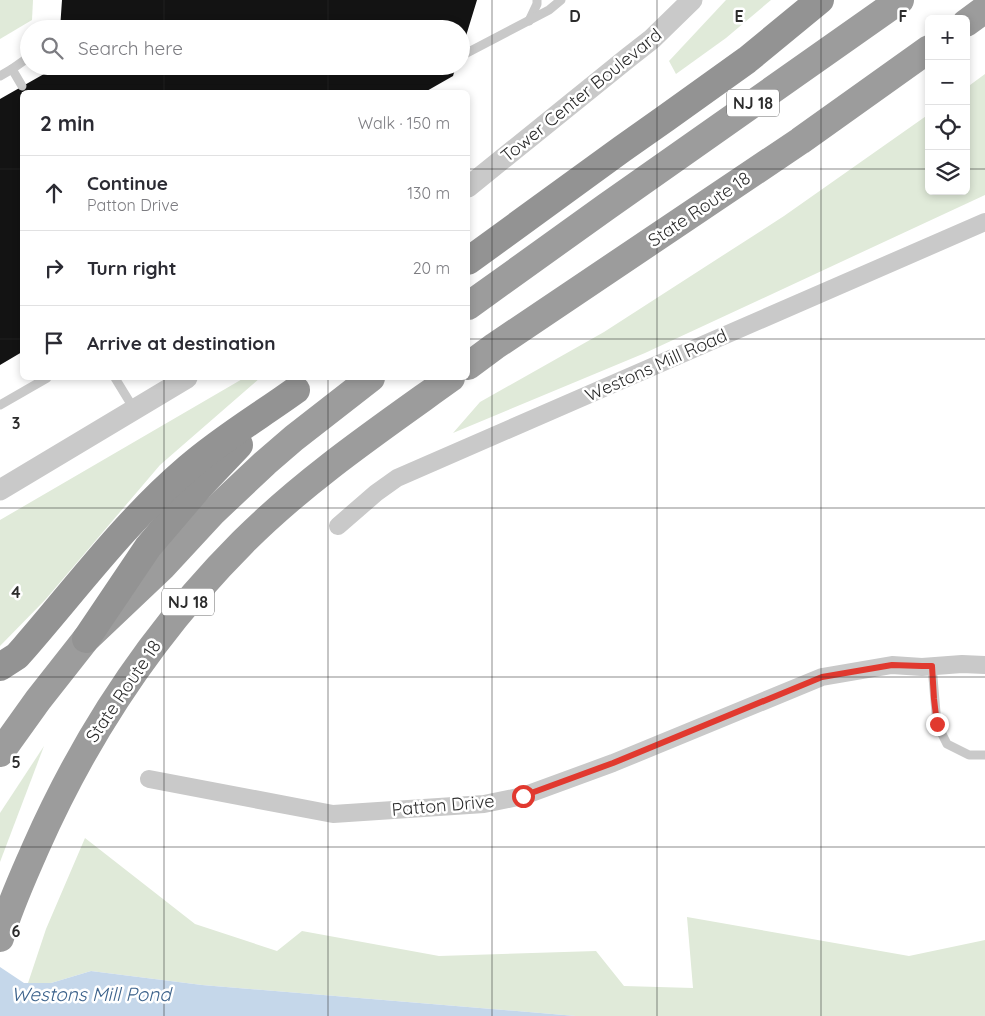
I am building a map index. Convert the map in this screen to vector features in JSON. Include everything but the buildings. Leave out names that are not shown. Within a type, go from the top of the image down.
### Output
[{"type":"highway","points":[[470,260],[747,60],[820,0]]},
{"type":"highway","name":"NJ 18","points":[[470,305],[900,0]]},
{"type":"highway","points":[[970,19],[985,9]]},
{"type":"highway","name":"State Route 18","points":[[470,365],[800,141],[925,52]]},
{"type":"highway","name":"NJ 18","points":[[0,753],[38,700],[86,639],[164,566],[213,512],[264,463],[368,380]]},
{"type":"highway","name":"State Route 18","points":[[0,938],[13,900],[47,822],[82,754],[100,722],[136,670],[190,599],[244,541],[302,489],[334,463],[448,380]]},
{"type":"highway","points":[[86,639],[148,547],[200,486],[259,426],[304,384]]},
{"type":"highway","points":[[0,667],[17,656],[93,566],[170,484],[211,449],[304,384]]},
{"type":"street","name":"Tower Center Boulevard","points":[[470,185],[629,57],[692,0]]},
{"type":"street","name":"Westons Mill Road","points":[[338,526],[396,478],[985,222]]},
{"type":"street","points":[[0,490],[184,380]]},
{"type":"street","name":"Patton Drive","points":[[149,779],[333,814],[484,804],[523,796],[613,763],[822,677],[892,665],[985,665]]},
{"type":"lane","points":[[529,21],[537,0]]},
{"type":"lane","points":[[470,51],[549,10],[560,0]]},
{"type":"lane","points":[[0,76],[20,63]]},
{"type":"lane","points":[[12,69],[22,86]]},
{"type":"lane","points":[[0,405],[44,380]]},
{"type":"lane","points":[[116,380],[134,409]]},
{"type":"lane","points":[[932,666],[937,724],[947,744],[969,755],[985,755]]},
{"type":"green space","points":[[0,0],[33,0],[32,20],[20,20],[20,27],[0,39]]},
{"type":"green space","points":[[726,0],[771,0],[726,38],[676,74],[669,61]]},
{"type":"green space","points":[[985,74],[985,195],[645,353],[453,433],[480,402],[604,332],[784,216],[925,117],[925,195],[970,195],[970,85]]},
{"type":"green space","points":[[241,380],[258,380],[160,465],[45,600],[0,646],[0,520]]},
{"type":"green space","points":[[44,746],[0,862],[0,813]]},
{"type":"green space","points":[[85,838],[195,924],[277,951],[302,931],[439,956],[596,951],[624,986],[693,988],[687,917],[909,956],[985,940],[985,1016],[576,1016],[202,985],[91,971],[51,983],[28,983],[46,929]]},
{"type":"water","name":"Westons Mill Pond","points":[[0,967],[24,983],[51,983],[91,971],[202,985],[576,1016],[0,1016]]},
{"type":"route","points":[[523,796],[613,763],[822,677],[892,665],[932,666],[937,724]]}]
